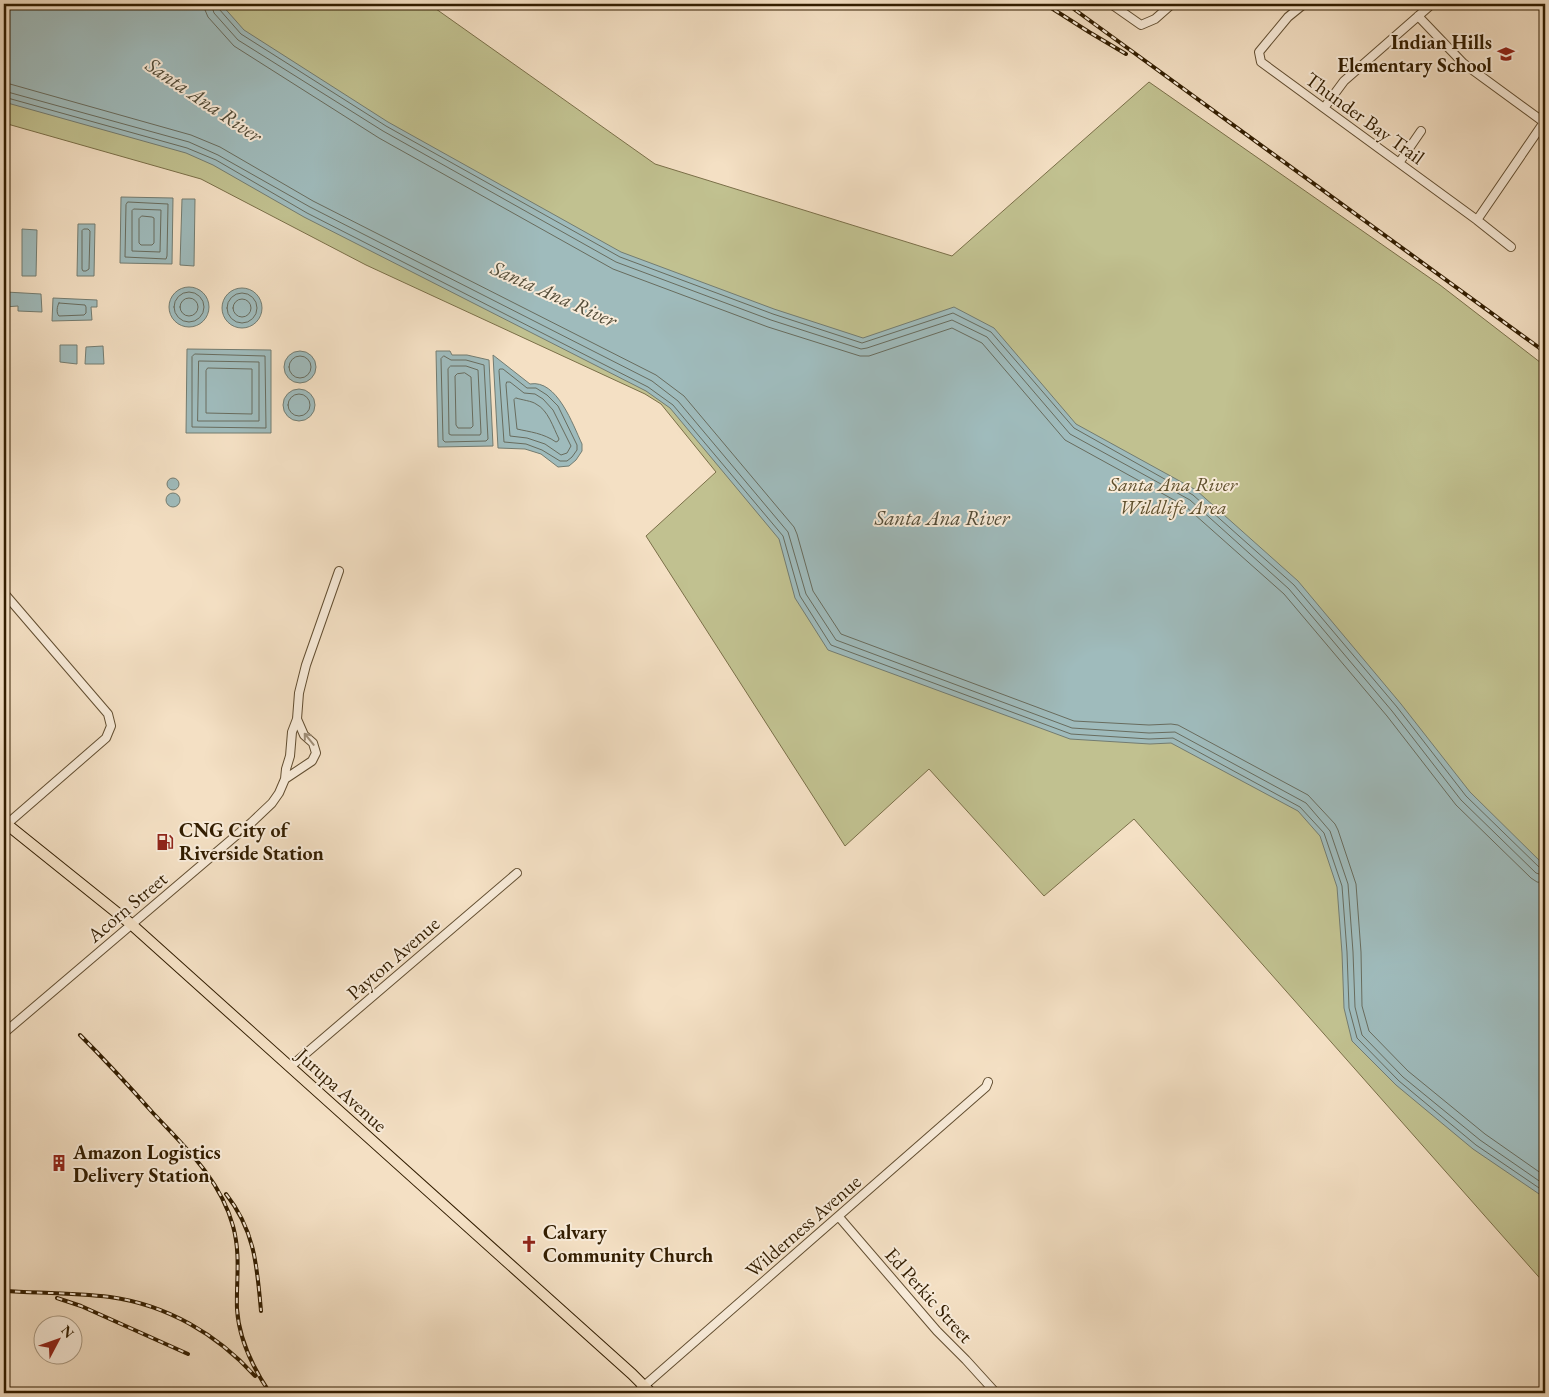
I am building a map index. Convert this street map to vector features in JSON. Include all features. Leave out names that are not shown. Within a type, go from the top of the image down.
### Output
[{"type":"main road","name":"Jurupa Avenue","points":[[5,823],[131,924],[648,1390]]},
{"type":"street","points":[[1111,4],[1141,25],[1155,18],[1172,4]]},
{"type":"street","name":"Thunder Bay Trail","points":[[1304,4],[1288,17],[1259,52],[1261,62],[1511,247]]},
{"type":"street","points":[[1324,108],[1344,81],[1432,4]]},
{"type":"street","points":[[1418,16],[1463,63],[1544,123],[1477,220]]},
{"type":"street","points":[[1399,163],[1421,131]]},
{"type":"street","name":"Acorn Street","points":[[4,1033],[263,812],[279,793],[285,779],[290,756],[292,732],[297,719],[299,692],[306,665],[339,571]]},
{"type":"street","points":[[4,593],[108,714],[111,726],[106,738],[5,823]]},
{"type":"street","name":"Acorn Street","points":[[285,779],[312,761],[316,753],[313,743],[304,735],[297,719]]},
{"type":"street","name":"Payton Avenue","points":[[290,1067],[517,873]]},
{"type":"street","name":"Wilderness Avenue","points":[[636,1393],[648,1390],[970,1102],[986,1087],[988,1082]]},
{"type":"street","name":"Ed Perkic Street","points":[[839,1218],[937,1331],[996,1393]]},
{"type":"green space","name":"Santa Ana River Wildlife Area","points":[[4,4],[429,4],[655,164],[952,256],[1149,82],[1440,285],[1545,366],[1545,1284],[1134,819],[1044,896],[929,769],[845,846],[646,536],[716,472],[661,404],[645,394],[366,265],[201,179],[4,123]]},
{"type":"water","name":"Santa Ana River","points":[[4,4],[221,4],[244,30],[388,122],[621,252],[774,309],[863,338],[954,307],[994,328],[1076,424],[1196,490],[1298,581],[1401,704],[1470,792],[1545,866],[1545,1198],[1473,1149],[1396,1085],[1352,1041],[1344,1008],[1337,887],[1320,836],[1298,811],[1171,743],[1150,744],[1070,739],[828,650],[795,598],[779,539],[670,408],[646,391],[304,217],[213,165],[186,153],[4,102]]},
{"type":"water","points":[[121,197],[173,198],[172,264],[120,263]]},
{"type":"water","points":[[182,199],[195,199],[194,266],[180,265]]},
{"type":"water","points":[[78,224],[95,224],[94,276],[77,276]]},
{"type":"water","points":[[22,229],[37,230],[36,276],[22,276]]},
{"type":"water","points":[[193,287],[200,290],[206,296],[209,307],[208,315],[200,324],[193,327],[185,327],[178,324],[170,315],[169,303],[172,296],[181,288]]},
{"type":"water","points":[[246,288],[253,291],[259,297],[262,308],[261,316],[253,325],[246,328],[238,328],[231,325],[223,316],[222,304],[225,297],[234,289]]},
{"type":"water","points":[[6,292],[41,294],[42,312],[18,311],[18,306],[5,307]]},
{"type":"water","points":[[53,298],[97,300],[97,307],[91,307],[92,320],[52,321]]},
{"type":"water","points":[[60,345],[77,345],[77,364],[60,362]]},
{"type":"water","points":[[103,346],[104,364],[85,364],[86,347]]},
{"type":"water","points":[[187,349],[271,350],[271,433],[186,433]]},
{"type":"water","points":[[300,351],[306,352],[311,356],[315,361],[315,373],[311,378],[306,382],[300,383],[294,382],[289,378],[285,373],[284,367],[285,361],[289,356],[294,352]]},
{"type":"water","points":[[436,351],[450,351],[452,355],[467,355],[489,360],[493,446],[438,447]]},
{"type":"water","points":[[493,355],[530,384],[540,384],[548,389],[563,405],[582,444],[582,451],[569,466],[558,467],[541,454],[525,449],[498,448]]},
{"type":"water","points":[[299,389],[305,390],[310,394],[314,399],[314,411],[310,416],[305,420],[299,421],[293,420],[288,416],[284,411],[283,405],[284,399],[288,394],[293,390]]},
{"type":"water","points":[[175,478],[178,479],[178,489],[171,490],[168,489],[167,482],[168,479]]},
{"type":"water","points":[[173,493],[178,495],[180,500],[178,505],[173,507],[168,505],[166,500],[168,495]]},
{"type":"railway","points":[[1045,4],[1126,54]]},
{"type":"railway","points":[[1067,4],[1545,352]]},
{"type":"railway","points":[[80,1035],[189,1151],[220,1193],[233,1226],[237,1247],[238,1320],[248,1353],[270,1393]]},
{"type":"railway","points":[[226,1194],[236,1208],[249,1235],[256,1264],[261,1311]]},
{"type":"railway","points":[[4,1291],[110,1297],[151,1307],[171,1314],[207,1335],[224,1347],[255,1376]]},
{"type":"railway","points":[[57,1298],[81,1306],[188,1354]]},
{"type":"place","name":"Indian Hills Elementary School","points":[[1506,54]]},
{"type":"place","name":"CNG City of Riverside Station","points":[[165,842]]},
{"type":"place","name":"Amazon Logistics Delivery Station","points":[[59,1163]]},
{"type":"place","name":"Calvary Community Church","points":[[529,1244]]}]
